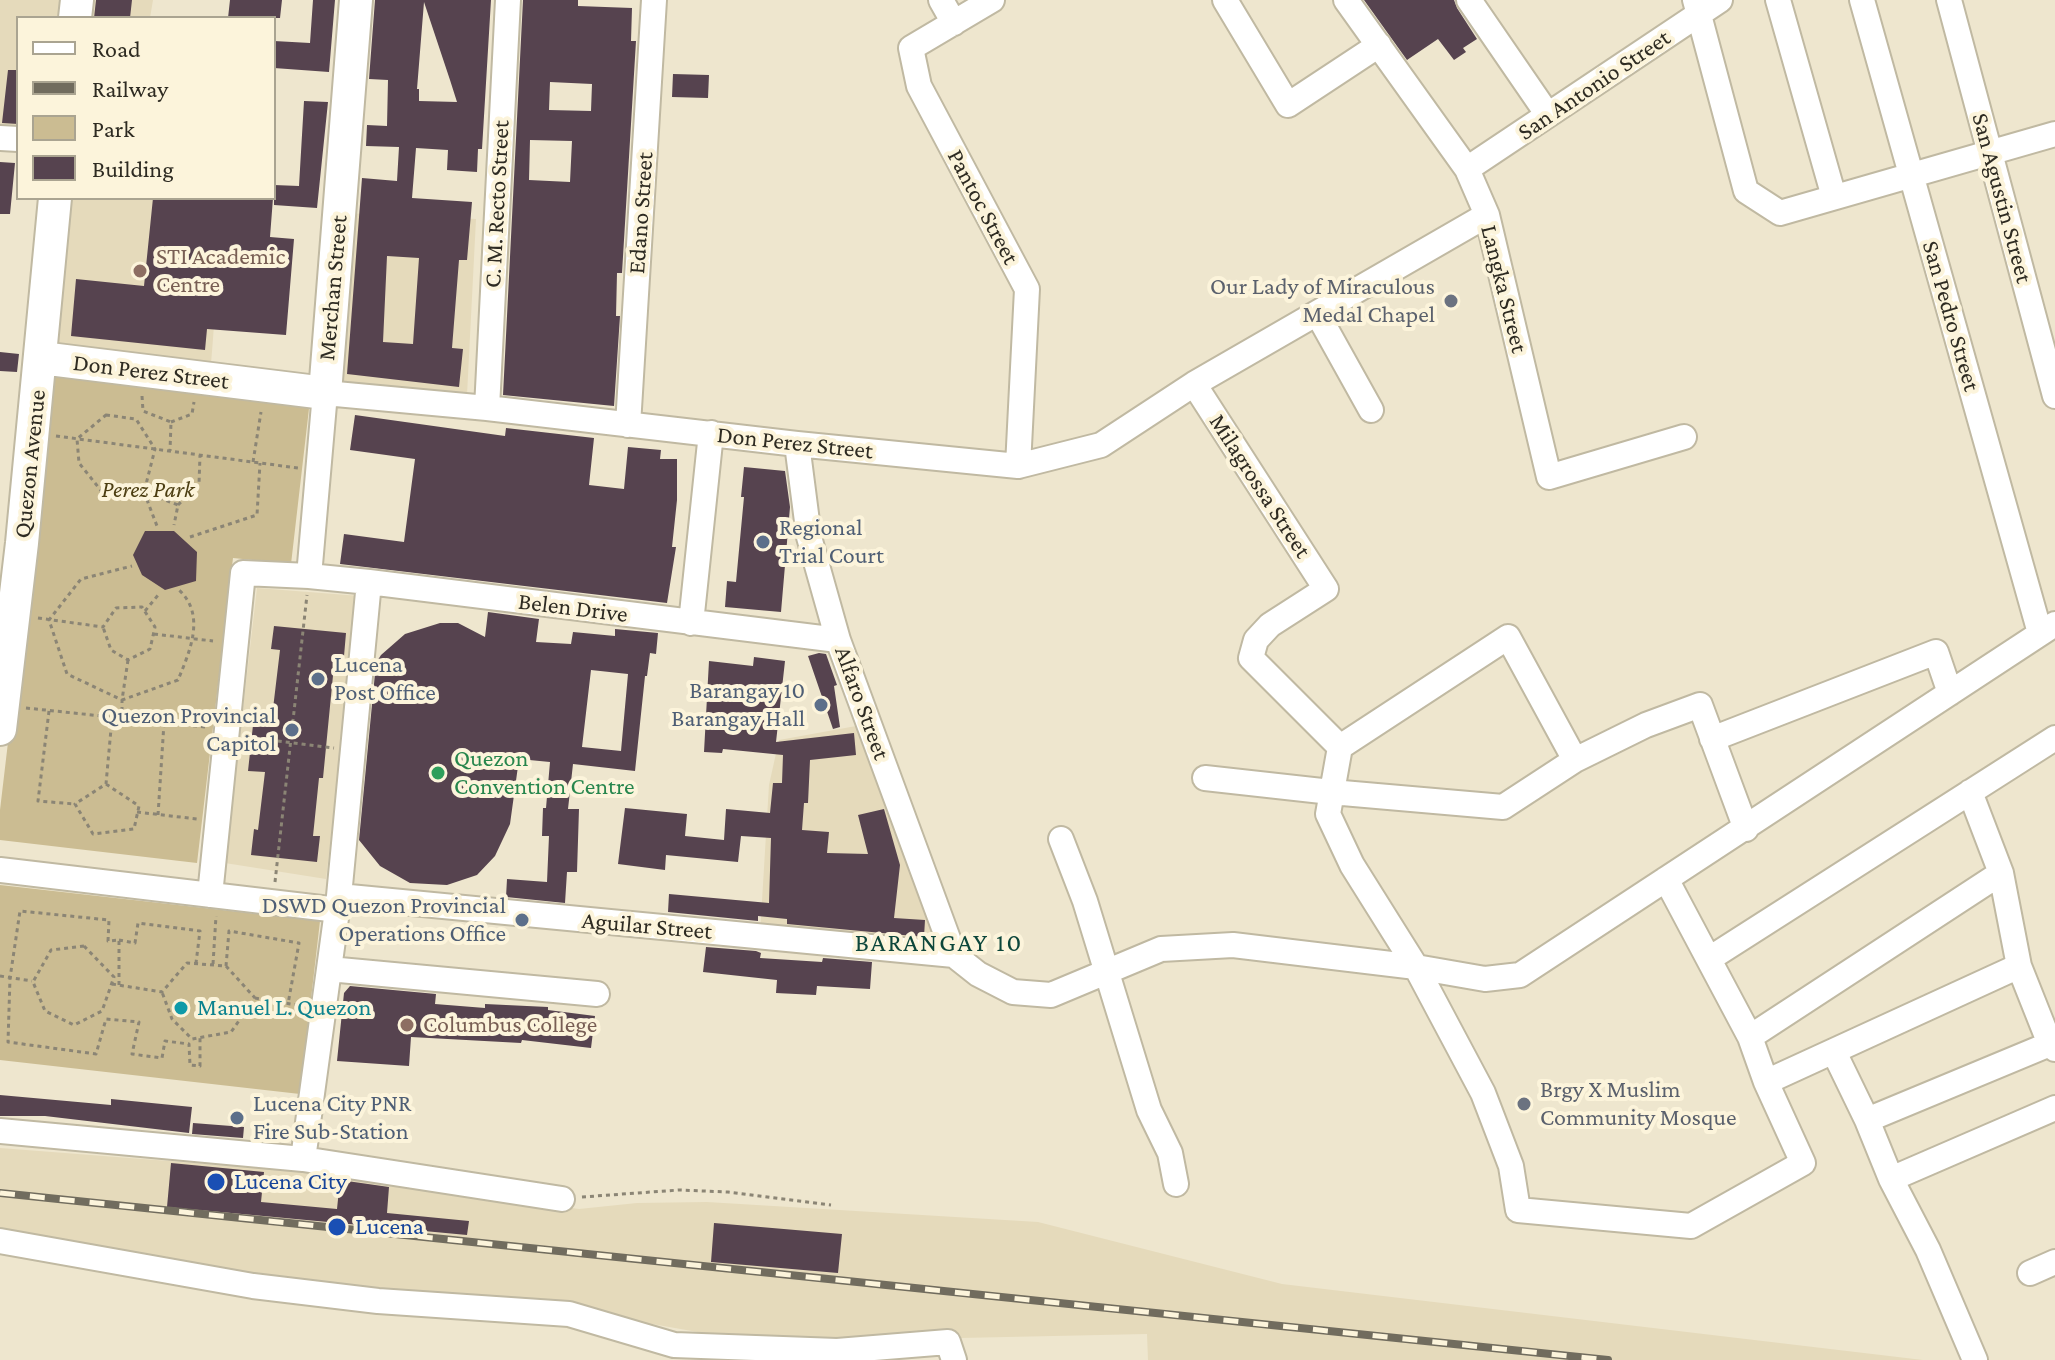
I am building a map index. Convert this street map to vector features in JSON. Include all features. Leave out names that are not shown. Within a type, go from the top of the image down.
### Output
[{"type":"main road","name":"Merchan Street","points":[[325,393],[356,0]]},
{"type":"main road","name":"Quezon Avenue","points":[[1,717],[41,358],[55,200]]},
{"type":"main road","name":"Don Perez Street","points":[[41,358],[325,393]]},
{"type":"street","name":"C. M. Recto Street","points":[[487,408],[508,0]]},
{"type":"street","name":"Edano Street","points":[[628,425],[654,0]]},
{"type":"street","points":[[941,0],[954,23]]},
{"type":"street","name":"Pantoc Street","points":[[992,0],[911,48],[919,86],[1027,289],[1018,466]]},
{"type":"street","points":[[1225,0],[1288,105],[1379,45]]},
{"type":"street","name":"Langka Street","points":[[1346,0],[1467,169],[1487,215],[1549,477],[1684,437]]},
{"type":"street","points":[[1469,0],[1548,115]]},
{"type":"street","points":[[1778,0],[1834,197]]},
{"type":"street","name":"San Pedro Street","points":[[1862,0],[2048,628]]},
{"type":"street","name":"San Agustin Street","points":[[1949,0],[2055,396]]},
{"type":"street","points":[[1705,4],[1746,191],[1780,213],[2055,134]]},
{"type":"street","name":"San Antonio Street","points":[[1467,169],[1705,4]]},
{"type":"street","name":"Don Perez Street","points":[[325,393],[1018,466],[1101,445],[1194,384],[1487,215]]},
{"type":"street","points":[[1317,313],[1371,410]]},
{"type":"street","name":"Milagrossa Street","points":[[1194,384],[1326,589],[1270,625],[1256,640],[1251,658],[1340,747]]},
{"type":"street","name":"Merchan Street","points":[[309,576],[325,393]]},
{"type":"street","points":[[691,623],[711,433]]},
{"type":"street","name":"Alfaro Street","points":[[797,444],[809,537],[838,640],[954,955]]},
{"type":"street","name":"Belen Drive","points":[[236,643],[243,573],[369,582],[838,640]]},
{"type":"street","points":[[303,1159],[338,903],[369,582]]},
{"type":"street","points":[[954,955],[978,974],[1013,992],[1051,995],[1161,949],[1233,945],[1416,967],[1485,979],[1520,975],[2048,628]]},
{"type":"street","points":[[1575,760],[1508,637],[1340,747],[1328,814],[1352,865],[1416,967],[1483,1093],[1511,1166],[1518,1210],[1691,1226],[1803,1163],[1766,1082],[1750,1037],[1666,879]]},
{"type":"street","points":[[213,900],[218,821],[231,732],[236,643]]},
{"type":"street","points":[[1712,739],[1936,652],[1950,693]]},
{"type":"street","points":[[1205,778],[1503,807],[1575,760],[1646,725],[1700,705],[1746,829]]},
{"type":"street","points":[[1709,959],[2055,738]]},
{"type":"street","points":[[1867,1120],[2052,1046],[2019,966],[2001,873],[1970,792]]},
{"type":"street","points":[[1061,839],[1085,901],[1149,1110],[1170,1153],[1176,1184]]},
{"type":"street","name":"Aguilar Street","points":[[0,870],[213,900],[338,903],[954,955]]},
{"type":"street","points":[[1750,1037],[2001,873]]},
{"type":"street","points":[[1766,1082],[2019,966]]},
{"type":"street","points":[[329,969],[597,994]]},
{"type":"street","points":[[1834,1052],[1891,1179],[1928,1250],[1975,1360]]},
{"type":"street","points":[[1891,1179],[2055,1108]]},
{"type":"street","points":[[0,1131],[303,1159],[562,1199]]},
{"type":"street","points":[[0,1241],[253,1286],[378,1301],[569,1314],[674,1345],[837,1351],[948,1342],[954,1360]]},
{"type":"street","points":[[2030,1273],[2055,1262]]},
{"type":"path","points":[[142,396],[143,411],[171,422],[192,414],[194,400]]},
{"type":"path","points":[[253,462],[261,412]]},
{"type":"path","points":[[77,439],[106,415],[136,419],[155,449],[144,492],[157,526]]},
{"type":"path","points":[[170,451],[171,422]]},
{"type":"path","points":[[32,433],[318,471]]},
{"type":"path","points":[[77,439],[79,463],[103,493],[144,492],[178,505]]},
{"type":"path","points":[[174,525],[178,505],[199,484],[200,455]]},
{"type":"path","points":[[190,537],[257,515],[260,463]]},
{"type":"path","points":[[49,620],[81,579],[132,566]]},
{"type":"path","points":[[273,902],[309,576]]},
{"type":"path","points":[[49,620],[67,674],[122,700],[178,680],[195,640],[189,599],[179,590]]},
{"type":"path","points":[[145,611],[159,594]]},
{"type":"path","points":[[103,627],[116,608],[142,607],[155,627],[154,634],[150,649],[128,660]]},
{"type":"path","points":[[14,615],[103,627]]},
{"type":"path","points":[[103,627],[111,650],[128,660]]},
{"type":"path","points":[[154,634],[236,643]]},
{"type":"path","points":[[122,719],[128,660]]},
{"type":"path","points":[[1,717],[49,711],[164,723],[342,748]]},
{"type":"path","points":[[49,711],[38,801],[75,804],[106,784]]},
{"type":"path","points":[[106,784],[112,718]]},
{"type":"path","points":[[158,815],[164,723]]},
{"type":"path","points":[[75,804],[93,834],[134,829],[139,806],[106,784]]},
{"type":"path","points":[[137,812],[218,821]]},
{"type":"path","points":[[213,900],[213,965]]},
{"type":"path","points":[[196,964],[200,931],[138,923],[135,943],[108,941],[109,920],[20,911],[10,978],[8,1042],[96,1054],[106,1019],[139,1022],[132,1054],[162,1058],[165,1041],[189,1044],[190,1065],[200,1066],[200,1038]]},
{"type":"path","points":[[226,966],[229,931],[299,943],[288,1004]]},
{"type":"path","points":[[119,940],[119,985]]},
{"type":"path","points":[[84,946],[114,977],[102,1011],[74,1025],[45,1011],[33,982],[51,950],[84,946]]},
{"type":"path","points":[[162,992],[187,963],[226,966],[255,998],[323,1010]]},
{"type":"path","points":[[0,976],[33,982]]},
{"type":"path","points":[[112,984],[162,992]]},
{"type":"path","points":[[162,992],[172,1019],[192,1039],[231,1032],[255,998]]},
{"type":"path","points":[[562,1199],[679,1190],[728,1192],[831,1205]]},
{"type":"shaded area","points":[[0,0],[153,0],[150,16],[16,16],[16,131],[0,128]]},
{"type":"shaded area","name":"STI Academic Centre","points":[[69,200],[224,200],[211,364],[53,344]]},
{"type":"shaded area","points":[[344,213],[476,219],[467,395],[334,388]]},
{"type":"shaded area","name":"Quezon Provincial Capitol","points":[[257,588],[360,596],[326,879],[225,863]]},
{"type":"shaded area","points":[[856,726],[934,930],[937,946],[760,934],[769,785],[779,740]]},
{"type":"shaded area","points":[[0,1148],[298,1171],[579,1209],[637,1203],[707,1202],[1038,1222],[1282,1284],[1923,1360],[1148,1360],[1147,1334],[913,1339],[834,1356],[601,1315],[352,1299],[0,1235]]},
{"type":"green space","name":"Perez Park","points":[[52,370],[310,400],[291,564],[233,558],[197,863],[0,840],[0,810]]},
{"type":"green space","points":[[0,885],[320,921],[300,1094],[0,1060]]},
{"type":"building","points":[[96,0],[132,0],[130,16],[94,16]]},
{"type":"building","points":[[230,0],[282,0],[280,18],[228,16]]},
{"type":"building","points":[[313,0],[335,0],[329,72],[276,68],[276,41],[310,43]]},
{"type":"building","points":[[375,0],[491,0],[482,149],[478,149],[477,172],[447,170],[448,150],[416,148],[412,198],[472,202],[467,260],[459,260],[452,348],[463,349],[459,387],[347,374],[362,178],[397,181],[399,147],[366,146],[367,125],[387,126],[388,80],[369,79]],"holes":[[[424,2],[450,80],[457,102],[419,101],[417,89]],[[387,256],[419,258],[413,344],[383,342]]]},
{"type":"building","points":[[523,0],[578,0],[578,6],[632,8],[631,41],[636,41],[622,273],[617,273],[616,316],[620,316],[614,406],[503,395]],"holes":[[[550,82],[592,84],[591,111],[549,110]],[[530,140],[572,141],[570,182],[529,180]]]},
{"type":"building","points":[[1364,0],[1454,0],[1477,39],[1463,48],[1466,52],[1454,60],[1438,39],[1407,60]]},
{"type":"building","points":[[8,70],[16,70],[16,124],[2,123]]},
{"type":"building","points":[[673,74],[709,75],[708,98],[672,97]]},
{"type":"building","points":[[304,101],[328,102],[317,208],[274,205],[276,185],[299,186]]},
{"type":"building","points":[[0,162],[15,163],[10,214],[0,214]]},
{"type":"building","points":[[153,200],[273,200],[270,237],[294,239],[286,335],[207,329],[205,350],[71,336],[76,279],[144,286]]},
{"type":"building","points":[[0,352],[19,354],[17,372],[0,371]]},
{"type":"building","points":[[355,415],[505,436],[506,428],[594,438],[589,485],[624,489],[628,447],[661,450],[660,459],[677,459],[672,547],[676,547],[667,603],[340,564],[344,534],[404,542],[415,459],[350,450]]},
{"type":"building","points":[[744,467],[785,471],[790,507],[781,612],[725,607],[727,581],[736,582]]},
{"type":"building","points":[[145,531],[174,531],[197,552],[196,581],[165,590],[142,575],[133,555]]},
{"type":"building","name":"Quezon Convention Centre","points":[[488,612],[539,619],[536,642],[571,644],[573,632],[615,636],[615,629],[658,633],[656,654],[650,653],[645,676],[635,771],[573,764],[568,809],[579,809],[577,872],[567,872],[565,903],[506,897],[507,879],[547,882],[549,836],[542,836],[550,762],[519,759],[510,824],[495,856],[477,875],[447,885],[410,883],[380,866],[359,840],[376,663],[405,634],[440,623],[458,623],[485,637]],"holes":[[[591,670],[628,674],[621,751],[582,747]]]},
{"type":"building","points":[[274,626],[346,633],[344,656],[335,655],[323,778],[319,778],[313,836],[320,836],[317,862],[251,855],[254,829],[258,830],[265,772],[248,771],[254,716],[272,717],[280,650],[271,649]]},
{"type":"building","points":[[826,654],[837,685],[834,686],[840,727],[833,729],[808,656]]},
{"type":"building","points":[[754,657],[785,661],[776,742],[854,733],[856,755],[810,760],[808,803],[804,803],[802,830],[829,832],[827,853],[868,854],[858,815],[884,809],[900,865],[894,918],[925,920],[924,937],[787,924],[787,919],[758,916],[758,921],[668,912],[669,894],[769,903],[771,838],[741,836],[738,862],[666,855],[665,870],[618,864],[625,808],[687,814],[685,836],[724,840],[726,809],[770,813],[773,783],[782,783],[783,755],[723,749],[722,753],[704,752],[709,661],[753,666]]},
{"type":"building","points":[[706,947],[756,951],[761,953],[760,958],[872,962],[870,989],[817,986],[816,995],[776,993],[777,980],[703,972]]},
{"type":"building","points":[[350,986],[436,994],[435,1004],[485,1008],[485,1004],[548,1007],[548,1010],[595,1016],[591,1048],[522,1040],[521,1043],[411,1037],[409,1066],[337,1061],[344,993]]},
{"type":"building","points":[[0,1095],[111,1105],[111,1099],[192,1107],[189,1133],[45,1116],[0,1116]]},
{"type":"building","points":[[193,1123],[244,1127],[243,1138],[192,1134]]},
{"type":"building","points":[[171,1163],[264,1172],[261,1202],[337,1209],[340,1180],[389,1187],[387,1213],[469,1221],[467,1235],[167,1207]]},
{"type":"building","points":[[714,1223],[842,1234],[838,1273],[711,1262]]},
{"type":"railway","points":[[0,1193],[1608,1360]]},
{"type":"place","name":"STI Academic Centre","points":[[140,271]]},
{"type":"place","name":"Our Lady of Miraculous Medal Chapel","points":[[1451,301]]},
{"type":"place","name":"Regional Trial Court","points":[[763,542]]},
{"type":"place","name":"Lucena Post Office","points":[[318,679]]},
{"type":"place","name":"Barangay 10 Barangay Hall","points":[[821,705]]},
{"type":"place","name":"Quezon Provincial Capitol","points":[[292,730]]},
{"type":"place","name":"Quezon Convention Centre","points":[[438,773]]},
{"type":"place","name":"DSWD Quezon Provincial Operations Office","points":[[522,920]]},
{"type":"place","name":"Manuel L. Quezon","points":[[181,1008]]},
{"type":"place","name":"Columbus College","points":[[407,1025]]},
{"type":"place","name":"Brgy X Muslim Community Mosque","points":[[1524,1104]]},
{"type":"place","name":"Lucena City PNR Fire Sub-Station","points":[[237,1118]]},
{"type":"place","name":"Lucena City","points":[[216,1182]]},
{"type":"place","name":"Lucena","points":[[337,1227]]},
{"type":"district","name":"BARANGAY 10","points":[[939,943]]}]
